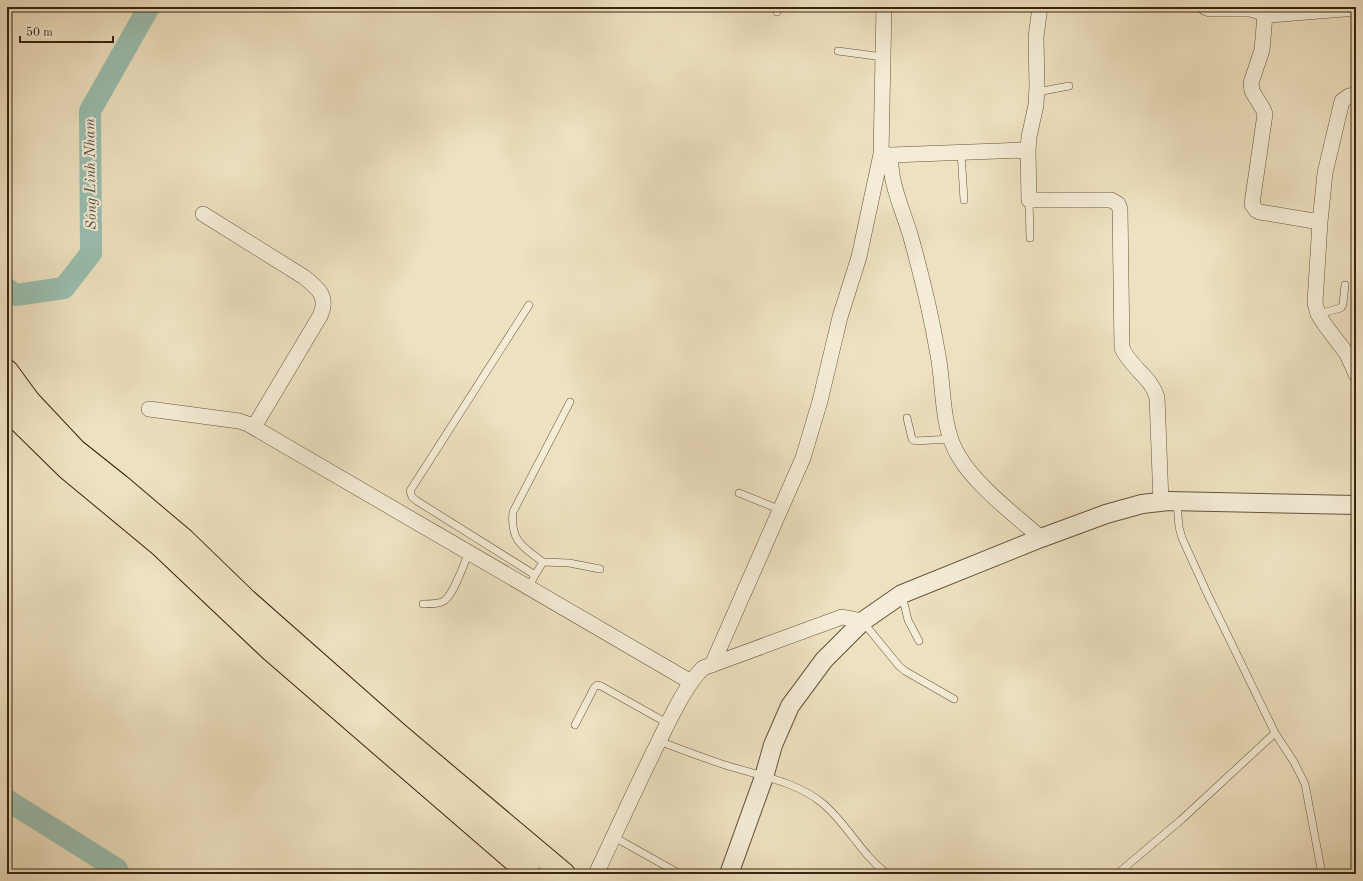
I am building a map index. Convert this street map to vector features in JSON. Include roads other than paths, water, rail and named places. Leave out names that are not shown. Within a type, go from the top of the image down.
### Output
[{"type":"highway","points":[[7,371],[30,401],[75,450],[184,540],[246,600],[398,735],[564,874]]},
{"type":"highway","points":[[7,407],[12,414],[67,468],[160,545],[272,651],[530,874]]},
{"type":"street","points":[[884,7],[883,57],[886,154],[928,302],[938,354],[947,427],[950,439],[957,455],[973,476],[1041,538]]},
{"type":"street","points":[[1040,7],[1036,37],[1036,105],[1029,137],[1028,150],[1029,200],[1111,200],[1118,204],[1120,209],[1122,348],[1125,356],[1149,381],[1156,394],[1169,502]]},
{"type":"street","points":[[1205,7],[1210,9],[1250,9],[1265,15],[1356,8]]},
{"type":"street","points":[[1265,15],[1262,50],[1251,83],[1252,91],[1264,109],[1265,114],[1252,204],[1256,210],[1260,212],[1320,222]]},
{"type":"street","points":[[1356,95],[1342,101],[1325,172],[1315,303],[1318,314],[1347,354],[1356,374]]},
{"type":"street","points":[[886,154],[1028,150]]},
{"type":"street","points":[[712,665],[803,458],[816,415],[835,336],[859,257],[886,154]]},
{"type":"street","points":[[203,214],[304,277],[316,286],[322,296],[324,304],[320,316],[254,427]]},
{"type":"street","points":[[149,409],[239,421],[254,427],[469,552],[532,581],[692,682]]},
{"type":"street","points":[[729,874],[764,777],[773,745],[790,706],[824,660],[863,621],[902,594],[1041,538],[1106,514],[1142,504],[1169,502],[1356,504]]},
{"type":"street","points":[[596,874],[668,723],[695,676],[704,668],[842,617],[863,621]]},
{"type":"lane","points":[[838,51],[883,57]]},
{"type":"lane","points":[[1037,92],[1069,86]]},
{"type":"lane","points":[[961,152],[964,200]]},
{"type":"lane","points":[[1029,200],[1030,238]]},
{"type":"lane","points":[[1318,314],[1341,308],[1343,304],[1345,285]]},
{"type":"lane","points":[[528,305],[410,491],[412,497],[417,501],[532,581],[542,562]]},
{"type":"lane","points":[[570,402],[513,512],[512,524],[517,540],[522,547],[542,562],[569,563],[600,569]]},
{"type":"lane","points":[[907,418],[912,439],[915,441],[950,439]]},
{"type":"lane","points":[[739,493],[781,510]]},
{"type":"lane","points":[[1169,502],[1182,538],[1212,604],[1275,733],[1294,762],[1305,784],[1322,874]]},
{"type":"lane","points":[[423,604],[440,603],[446,600],[452,593],[469,552]]},
{"type":"lane","points":[[902,594],[908,620],[919,641]]},
{"type":"lane","points":[[863,621],[899,666],[905,671],[954,699]]},
{"type":"lane","points":[[575,725],[597,685],[668,723]]},
{"type":"lane","points":[[1117,874],[1181,820],[1275,733]]},
{"type":"lane","points":[[659,741],[723,765],[764,777],[808,793],[838,818],[874,864],[887,874]]},
{"type":"lane","points":[[614,837],[680,874]]},
{"type":"lane","points":[[874,864],[874,874]]},
{"type":"waterway","name":"Sông Linh Nham","points":[[7,289],[16,295],[64,288],[91,253],[90,111],[149,7]]},
{"type":"waterway","name":"Sông Linh Nham","points":[[7,800],[117,869],[119,874]]}]
